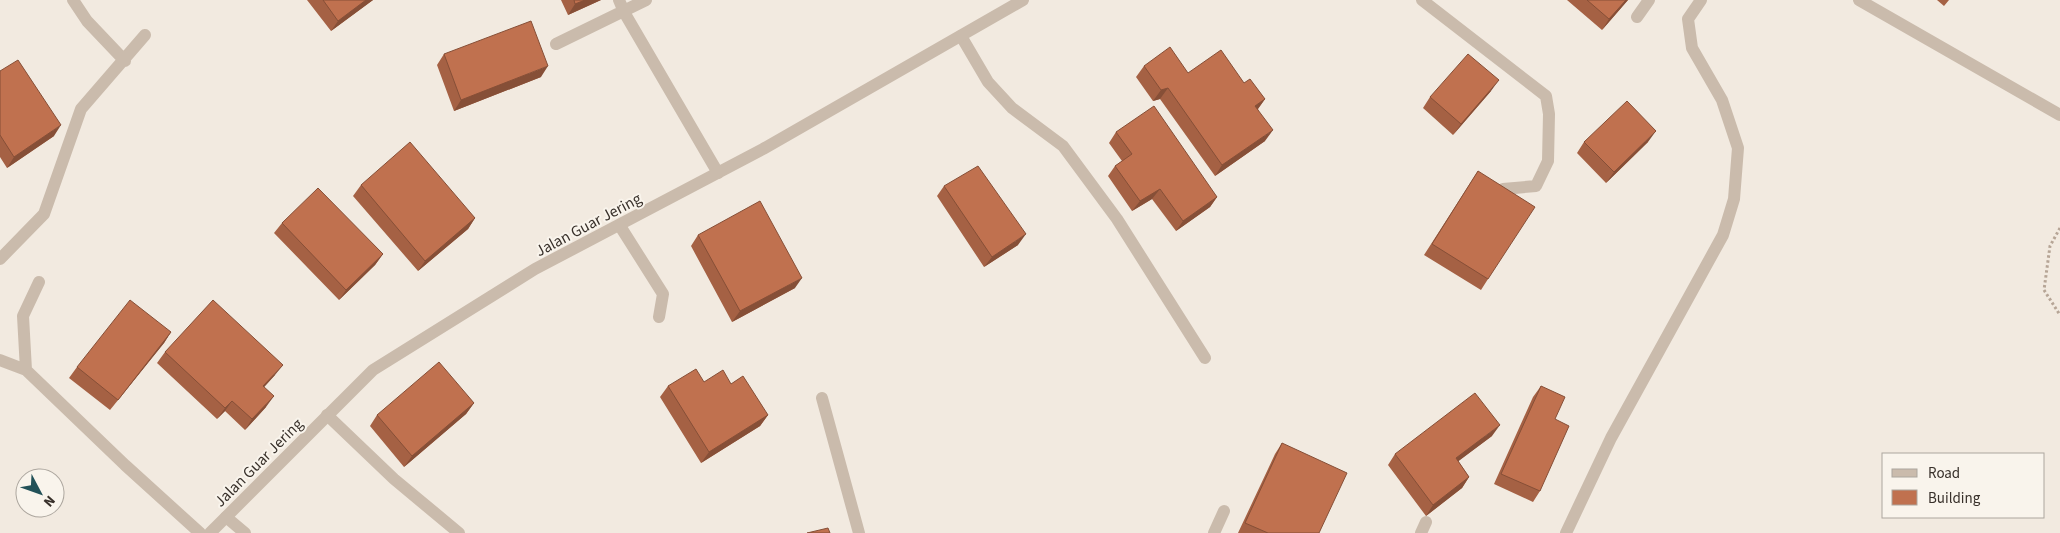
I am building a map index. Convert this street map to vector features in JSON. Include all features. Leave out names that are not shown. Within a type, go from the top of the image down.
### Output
[{"type":"street","points":[[74,0],[87,21],[125,61]]},
{"type":"street","points":[[619,0],[624,12],[718,173]]},
{"type":"street","points":[[556,44],[646,0]]},
{"type":"street","name":"Jalan Guar Jering","points":[[210,533],[373,370],[535,269],[718,173],[1023,0]]},
{"type":"street","points":[[1422,0],[1546,96],[1549,114],[1548,161],[1536,186],[1503,190]]},
{"type":"street","points":[[1637,16],[1649,0]]},
{"type":"street","points":[[1566,533],[1611,438],[1724,235],[1734,200],[1738,148],[1722,100],[1692,48],[1688,19],[1701,0]]},
{"type":"street","points":[[1859,0],[2060,115]]},
{"type":"street","points":[[0,259],[44,214],[81,109],[125,61],[145,35]]},
{"type":"street","points":[[961,36],[988,82],[1012,108],[1063,146],[1117,220],[1206,358]]},
{"type":"street","points":[[620,226],[663,294],[659,317]]},
{"type":"street","points":[[26,370],[23,316],[39,282]]},
{"type":"street","points":[[0,360],[26,370],[125,465],[200,533]]},
{"type":"street","points":[[822,398],[859,533]]},
{"type":"street","points":[[327,416],[394,479],[459,533]]},
{"type":"street","points":[[1214,533],[1224,511]]},
{"type":"street","points":[[226,517],[245,533]]},
{"type":"path","points":[[2060,228],[2050,246],[2044,290],[2060,315]]},
{"type":"building","points":[[323,0],[366,0],[338,21]]},
{"type":"building","points":[[574,0],[585,0],[575,4]]},
{"type":"building","points":[[1587,0],[1626,0],[1609,19]]},
{"type":"building","points":[[531,21],[548,66],[461,100],[444,54]]},
{"type":"building","points":[[1170,47],[1188,73],[1221,50],[1244,83],[1250,79],[1265,99],[1255,106],[1273,130],[1222,165],[1168,88],[1161,90],[1144,66]]},
{"type":"building","points":[[1468,54],[1499,80],[1461,124],[1430,97]]},
{"type":"building","points":[[18,60],[61,125],[14,157],[0,135],[0,71]]},
{"type":"building","points":[[1627,101],[1656,131],[1614,172],[1584,142]]},
{"type":"building","points":[[1154,106],[1217,197],[1183,221],[1160,189],[1140,201],[1115,166],[1132,154],[1116,132]]},
{"type":"building","points":[[410,142],[475,218],[425,261],[361,185]]},
{"type":"building","points":[[978,166],[1026,234],[992,257],[944,186]]},
{"type":"building","points":[[1478,171],[1535,207],[1488,279],[1432,244]]},
{"type":"building","points":[[318,188],[383,254],[346,290],[282,223]]},
{"type":"building","points":[[760,201],[802,278],[740,311],[698,235]]},
{"type":"building","points":[[130,300],[171,332],[118,400],[77,367]]},
{"type":"building","points":[[213,300],[283,365],[263,386],[274,396],[252,419],[232,401],[225,408],[165,352]]},
{"type":"building","points":[[439,362],[474,403],[412,456],[377,415]]},
{"type":"building","points":[[696,369],[704,382],[723,370],[731,384],[743,376],[768,415],[709,452],[668,386]]},
{"type":"building","points":[[1541,386],[1565,397],[1555,419],[1569,426],[1540,491],[1501,474]]},
{"type":"building","points":[[1475,393],[1500,425],[1456,458],[1469,477],[1433,505],[1395,454]]},
{"type":"building","points":[[1282,443],[1347,473],[1319,533],[1268,533],[1245,523]]},
{"type":"building","points":[[828,528],[830,533],[807,533]]}]
